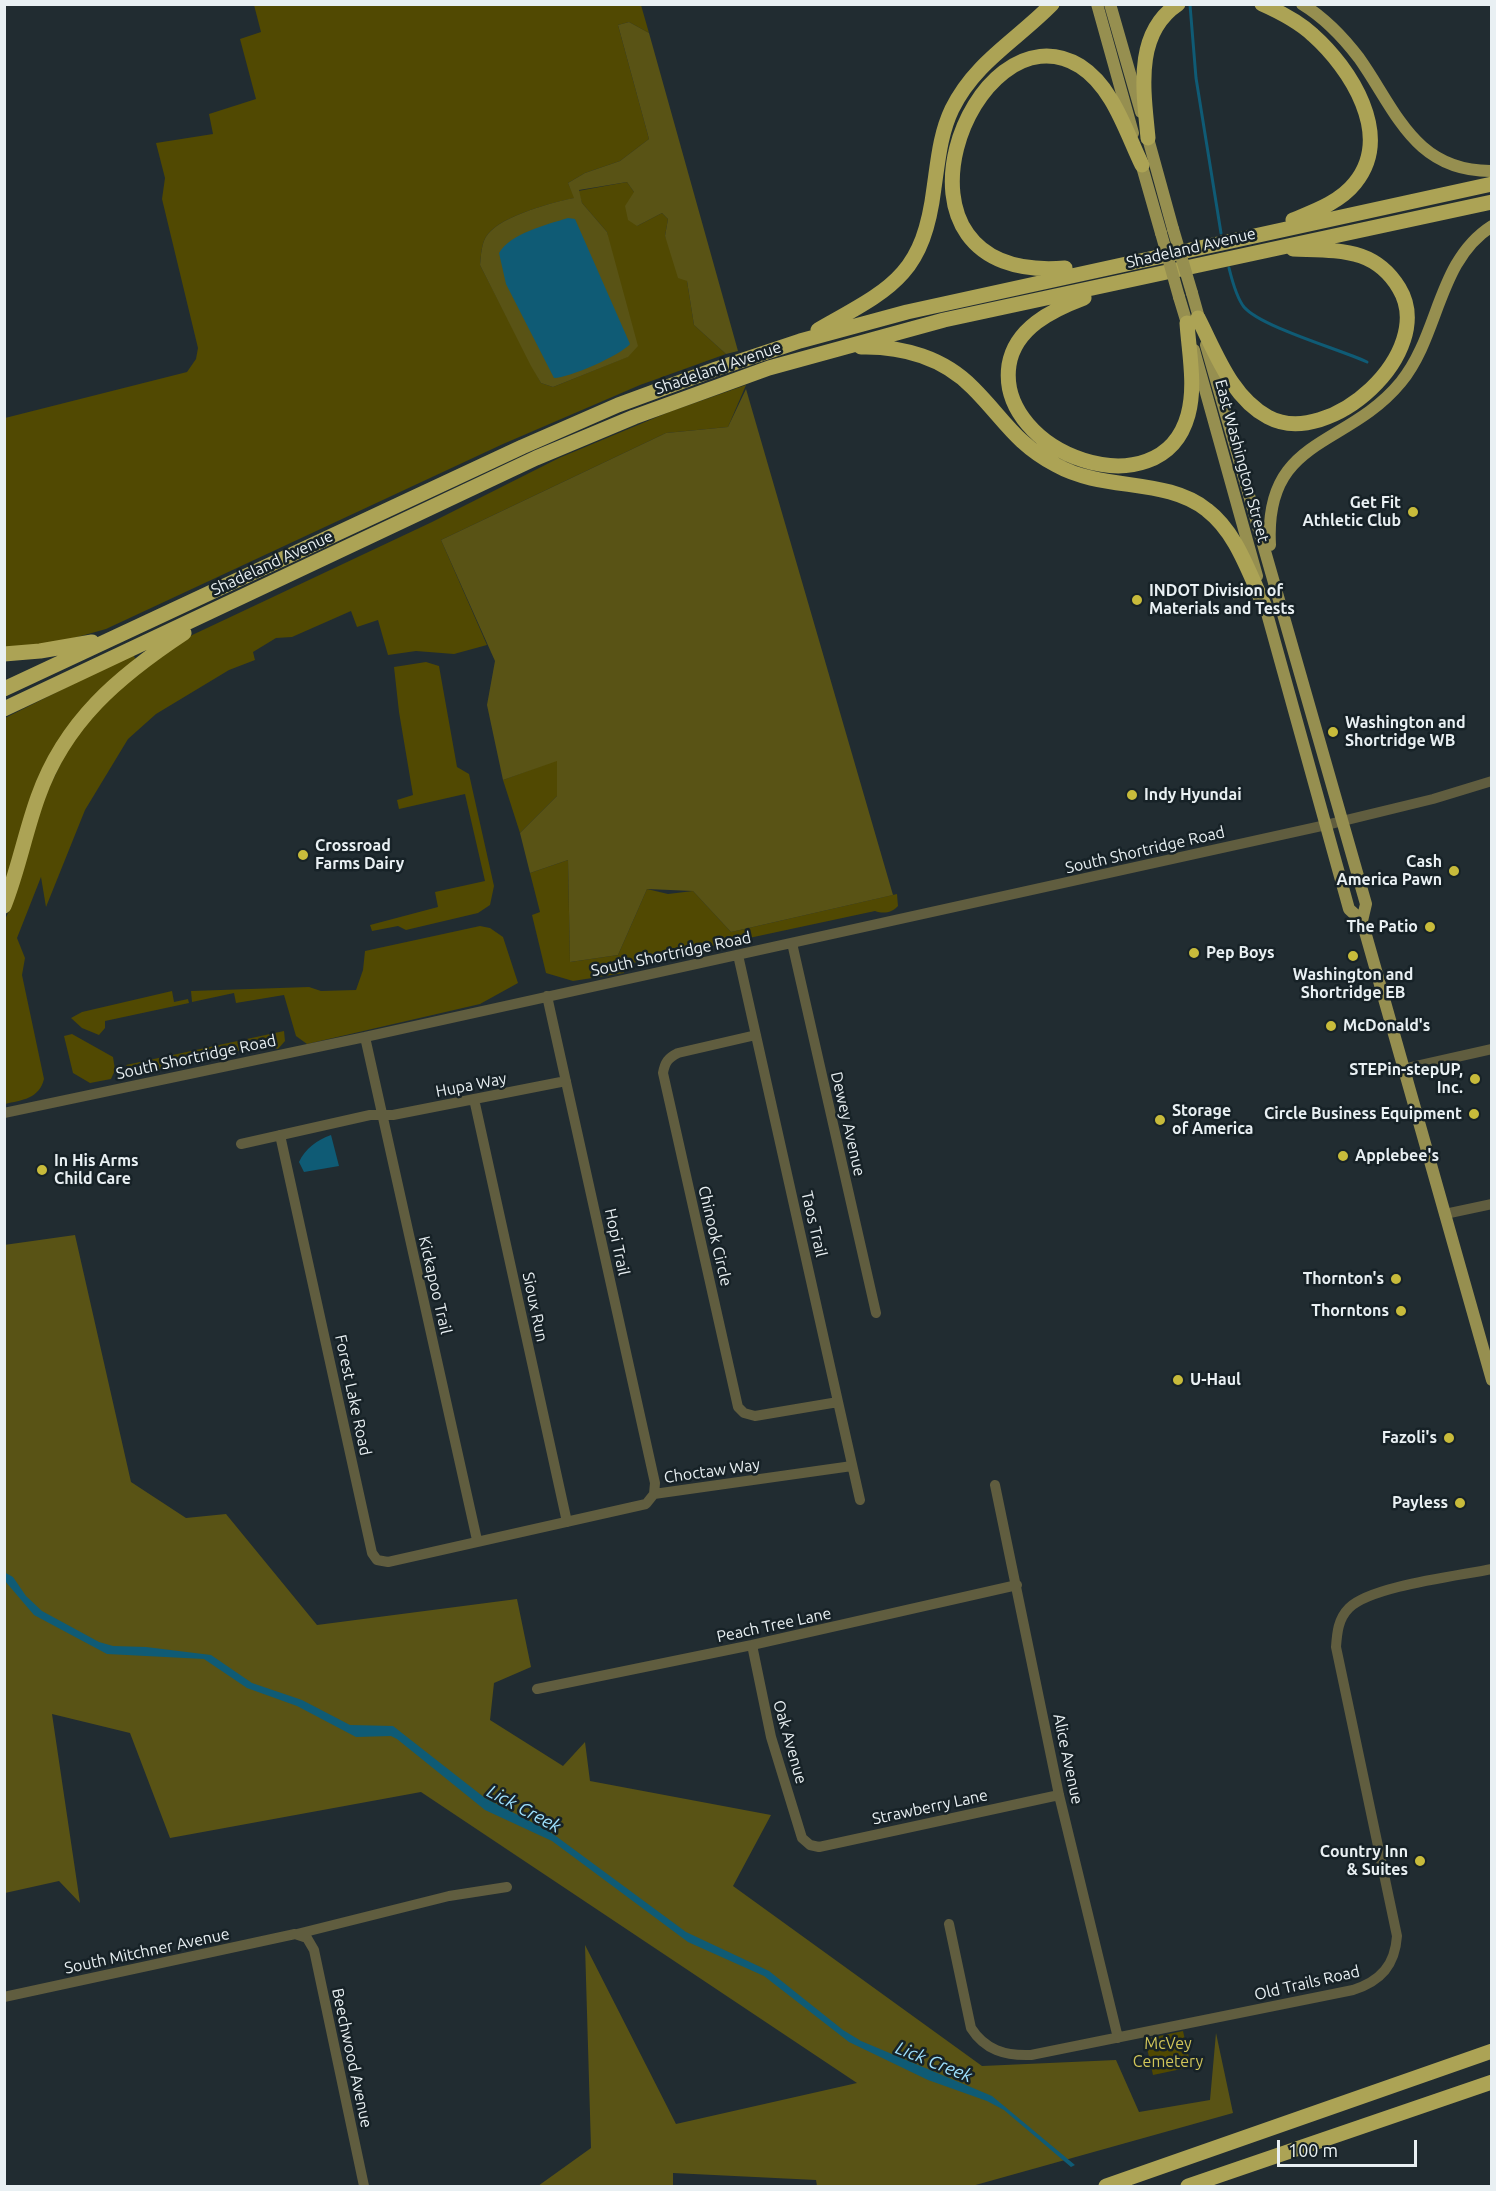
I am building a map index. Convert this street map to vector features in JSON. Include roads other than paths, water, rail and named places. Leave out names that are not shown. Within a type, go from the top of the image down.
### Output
[{"type":"highway","points":[[800,341],[875,297],[907,269],[921,247],[928,227],[942,135],[960,95],[980,67],[1052,4]]},
{"type":"highway","points":[[1148,138],[1144,88],[1148,46],[1157,24],[1178,4]]},
{"type":"highway","points":[[1258,235],[1321,209],[1349,190],[1365,166],[1371,144],[1369,125],[1362,102],[1336,60],[1303,27],[1262,4]]},
{"type":"highway","points":[[1119,265],[1036,270],[1010,265],[988,256],[969,237],[956,207],[953,177],[957,145],[973,106],[996,75],[1019,60],[1050,56],[1081,66],[1097,82],[1116,111],[1142,165]]},
{"type":"highway","name":"Shadeland Avenue","points":[[4,689],[559,430],[666,387],[800,341],[907,312],[1491,184]]},
{"type":"highway","name":"Shadeland Avenue","points":[[4,709],[585,437],[769,368],[944,320],[1491,202]]},
{"type":"highway","points":[[1193,321],[1240,395],[1254,408],[1278,421],[1299,424],[1326,417],[1355,402],[1377,382],[1401,349],[1408,327],[1403,296],[1389,274],[1374,262],[1352,254],[1266,249]]},
{"type":"highway","points":[[1133,281],[1062,307],[1031,326],[1022,335],[1010,360],[1009,386],[1014,406],[1034,432],[1064,452],[1105,465],[1134,466],[1160,455],[1174,441],[1188,415],[1192,385],[1193,321]]},
{"type":"highway","points":[[834,349],[883,347],[926,357],[950,369],[974,388],[1014,436],[1056,465],[1091,479],[1168,491],[1196,501],[1214,515],[1228,532],[1265,607]]},
{"type":"highway","points":[[4,906],[38,795],[54,760],[78,724],[100,697],[129,671],[229,603]]},
{"type":"highway","points":[[4,654],[40,651],[110,639]]},
{"type":"highway","points":[[1106,2187],[1491,2051]]},
{"type":"highway","points":[[1188,2187],[1491,2082]]},
{"type":"main road","name":"East Washington Street","points":[[1097,4],[1142,165],[1167,231]]},
{"type":"main road","name":"East Washington Street","points":[[1110,4],[1148,138],[1167,231],[1271,567],[1366,904],[1362,921],[1491,1375]]},
{"type":"main road","points":[[1302,4],[1328,23],[1349,45],[1401,125],[1419,145],[1452,164],[1491,171]]},
{"type":"main road","points":[[1271,567],[1269,519],[1273,498],[1281,478],[1304,453],[1369,413],[1403,379],[1425,342],[1458,260],[1477,237],[1491,226]]},
{"type":"main road","name":"East Washington Street","points":[[1193,321],[1265,607],[1349,909],[1362,921]]},
{"type":"street","name":"South Shortridge Road","points":[[4,1113],[365,1037],[1326,825],[1491,781]]},
{"type":"street","name":"Dewey Avenue","points":[[792,943],[876,1313]]},
{"type":"street","name":"Taos Trail","points":[[738,955],[860,1500]]},
{"type":"street","name":"Hopi Trail","points":[[547,996],[652,1472],[654,1494]]},
{"type":"street","name":"Chinook Circle","points":[[756,1035],[670,1057],[664,1064],[663,1073],[738,1407],[744,1413],[755,1416],[838,1402]]},
{"type":"street","name":"Kickapoo Trail","points":[[365,1037],[477,1540]]},
{"type":"street","points":[[1403,1069],[1491,1049]]},
{"type":"street","name":"Hupa Way","points":[[382,1115],[474,1100],[566,1081]]},
{"type":"street","name":"Sioux Run","points":[[474,1100],[567,1522]]},
{"type":"street","points":[[241,1144],[370,1115],[382,1115]]},
{"type":"street","name":"Forest Lake Road","points":[[280,1135],[372,1553],[377,1560],[388,1562],[477,1540]]},
{"type":"street","points":[[1445,1214],[1491,1204]]},
{"type":"street","name":"Choctaw Way","points":[[477,1540],[642,1506],[654,1494],[852,1466]]},
{"type":"street","name":"Alice Avenue","points":[[995,1485],[1059,1795],[1118,2038]]},
{"type":"street","name":"Old Trails Road","points":[[949,1924],[971,2028],[978,2039],[994,2051],[1015,2056],[1031,2055],[1353,1990],[1372,1982],[1385,1973],[1394,1958],[1397,1936],[1338,1656],[1337,1631],[1345,1612],[1365,1598],[1491,1569]]},
{"type":"street","name":"Peach Tree Lane","points":[[537,1689],[752,1646],[1017,1585]]},
{"type":"street","name":"Oak Avenue","points":[[752,1646],[771,1737],[802,1838],[808,1844]]},
{"type":"street","name":"Strawberry Lane","points":[[808,1844],[819,1847],[1059,1795]]},
{"type":"street","name":"South Mitchner Avenue","points":[[4,1997],[295,1934],[449,1896],[507,1887]]},
{"type":"street","name":"Beechwood Avenue","points":[[295,1934],[307,1938],[314,1950],[364,2187]]},
{"type":"water","points":[[568,218],[575,219],[630,344],[594,365],[554,378],[506,284],[499,253],[520,235]]},
{"type":"water","points":[[331,1135],[339,1166],[304,1172],[299,1162],[305,1153],[316,1142]]},
{"type":"water","name":"Lick Creek","points":[[4,1572],[13,1577],[26,1596],[42,1611],[99,1642],[113,1646],[146,1647],[211,1655],[252,1683],[302,1700],[350,1725],[393,1726],[485,1798],[549,1831],[686,1932],[769,1971],[843,2030],[861,2041],[992,2096],[1075,2165],[1071,2167],[1004,2110],[987,2101],[928,2080],[849,2042],[764,1976],[688,1942],[552,1841],[485,1810],[397,1739],[391,1736],[356,1737],[297,1706],[247,1688],[204,1659],[107,1654],[34,1615],[5,1581]]},
{"type":"waterway","points":[[1190,5],[1196,78],[1221,233]]},
{"type":"waterway","points":[[1229,268],[1239,298],[1244,307],[1253,315],[1283,330],[1367,362]]},
{"type":"place","name":"Get Fit Athletic Club","points":[[1413,512]]},
{"type":"place","name":"INDOT Division of Materials and Tests","points":[[1137,600]]},
{"type":"place","name":"Washington and Shortridge WB","points":[[1333,732]]},
{"type":"place","name":"Indy Hyundai","points":[[1132,795]]},
{"type":"place","name":"Crossroad Farms Dairy","points":[[303,855]]},
{"type":"place","name":"Cash America Pawn","points":[[1454,871]]},
{"type":"place","name":"The Patio","points":[[1430,927]]},
{"type":"place","name":"Pep Boys","points":[[1194,953]]},
{"type":"place","name":"Washington and Shortridge EB","points":[[1353,956]]},
{"type":"place","name":"McDonald's","points":[[1331,1026]]},
{"type":"place","name":"STEPin-stepUP, Inc.","points":[[1475,1079]]},
{"type":"place","name":"Circle Business Equipment","points":[[1474,1114]]},
{"type":"place","name":"Storage of America","points":[[1160,1120]]},
{"type":"place","name":"Applebee's","points":[[1343,1156]]},
{"type":"place","name":"In His Arms Child Care","points":[[42,1170]]},
{"type":"place","name":"Thornton's","points":[[1396,1279]]},
{"type":"place","name":"Thorntons","points":[[1401,1311]]},
{"type":"place","name":"U-Haul","points":[[1178,1380]]},
{"type":"place","name":"Fazoli's","points":[[1449,1438]]},
{"type":"place","name":"Payless","points":[[1460,1503]]},
{"type":"place","name":"Country Inn & Suites","points":[[1420,1861]]},
{"type":"park label","name":"McVey Cemetery","points":[[1168,2053]]}]
